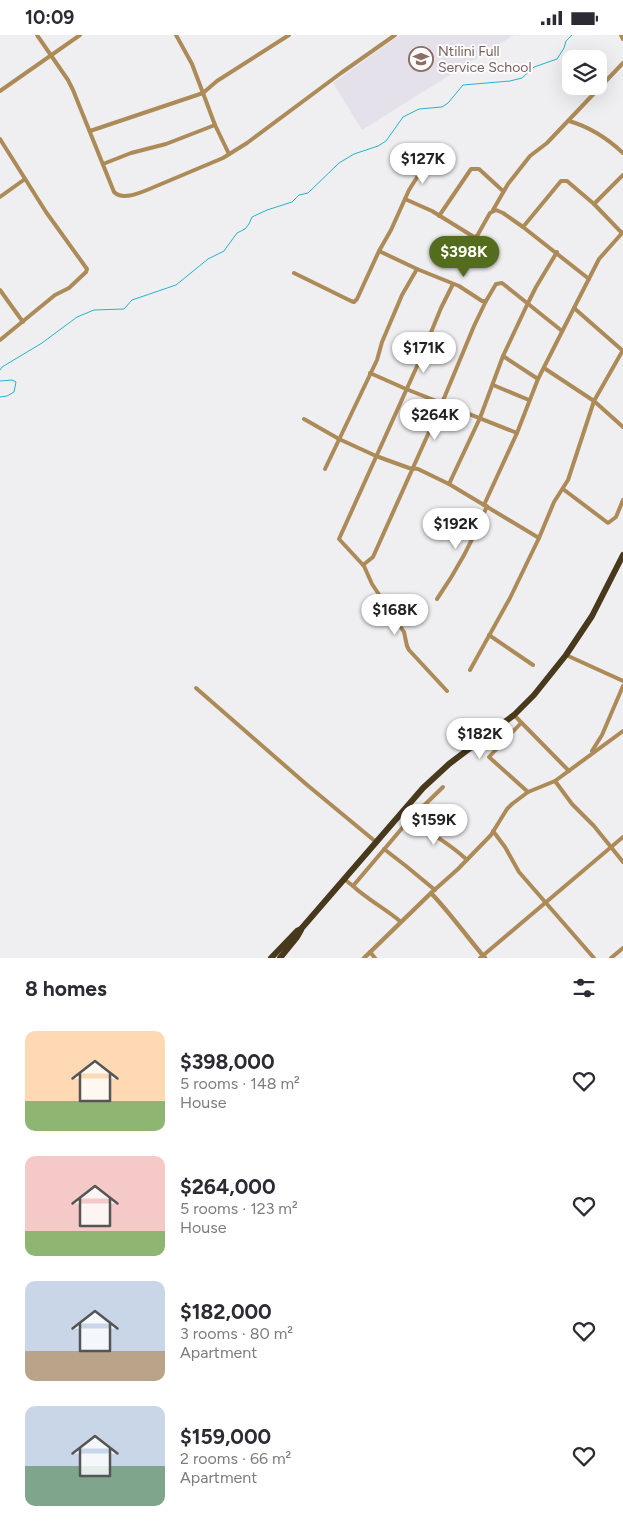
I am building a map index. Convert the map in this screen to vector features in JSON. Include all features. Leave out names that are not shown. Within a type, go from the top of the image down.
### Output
[{"type":"highway","points":[[272,958],[301,929],[423,788],[449,764],[514,715],[534,695],[566,655],[592,615],[622,558]]},
{"type":"highway","points":[[280,958],[299,935],[301,929]]},
{"type":"street","points":[[37,35],[68,80],[114,192],[119,196],[138,194],[230,154],[395,35]]},
{"type":"street","points":[[0,91],[80,35]]},
{"type":"street","points":[[176,35],[192,64],[215,125],[230,154]]},
{"type":"street","points":[[278,35],[282,41]]},
{"type":"street","points":[[90,131],[203,93],[218,81],[290,35]]},
{"type":"street","points":[[620,35],[623,39]]},
{"type":"street","points":[[405,199],[439,216],[474,237],[530,156],[547,143],[569,121],[623,63]]},
{"type":"street","points":[[569,121],[603,136],[623,153]]},
{"type":"street","points":[[103,164],[131,153],[166,144],[215,125]]},
{"type":"street","points":[[0,139],[46,211],[87,269],[72,286],[56,295],[0,340]]},
{"type":"street","points":[[294,273],[354,302],[409,190],[426,163]]},
{"type":"street","points":[[439,216],[471,169],[479,169],[504,191]]},
{"type":"street","points":[[594,204],[623,175]]},
{"type":"street","points":[[0,197],[26,179]]},
{"type":"street","points":[[437,599],[453,577],[467,550],[538,379],[562,331],[600,259],[623,233],[594,204],[564,180],[561,181],[523,227]]},
{"type":"street","points":[[493,210],[503,213],[523,227],[589,279]]},
{"type":"street","points":[[379,251],[459,286],[486,301]]},
{"type":"street","points":[[449,484],[480,418],[503,356],[536,287],[556,253]]},
{"type":"street","points":[[325,469],[377,360],[382,342],[398,305],[417,269]]},
{"type":"street","points":[[363,565],[373,557],[442,403],[474,326],[496,284],[502,283],[527,305],[562,331]]},
{"type":"street","points":[[447,691],[409,650],[404,632],[372,585],[363,565],[340,539],[453,284]]},
{"type":"street","points":[[0,290],[23,323]]},
{"type":"street","points":[[470,670],[540,539],[554,503],[568,480],[594,401],[623,351],[574,308]]},
{"type":"street","points":[[503,356],[538,379]]},
{"type":"street","points":[[544,368],[594,401],[623,427]]},
{"type":"street","points":[[370,373],[517,433]]},
{"type":"street","points":[[493,385],[529,400]]},
{"type":"street","points":[[304,419],[339,439],[376,456],[418,469],[449,484],[540,539]]},
{"type":"street","points":[[563,489],[608,523],[616,517],[623,500]]},
{"type":"street","points":[[489,635],[533,665]]},
{"type":"street","points":[[566,655],[623,681]]},
{"type":"street","points":[[590,754],[602,735],[623,686]]},
{"type":"street","points":[[196,688],[376,842]]},
{"type":"street","points":[[514,715],[568,771]]},
{"type":"street","points":[[521,723],[489,757],[528,792]]},
{"type":"street","points":[[364,958],[467,860],[493,831],[507,809],[528,792],[555,781],[623,731]]},
{"type":"street","points":[[555,781],[572,804],[594,826],[623,862]]},
{"type":"street","points":[[353,886],[408,821],[443,787]]},
{"type":"street","points":[[408,821],[435,836],[467,860]]},
{"type":"street","points":[[493,831],[500,839],[519,872],[594,958]]},
{"type":"street","points":[[384,849],[406,866],[433,892],[483,957],[623,837]]},
{"type":"street","points":[[344,879],[360,893],[384,907],[401,922]]},
{"type":"street","points":[[611,958],[623,948]]},
{"type":"street","points":[[370,952],[375,958]]},
{"type":"shaded area","name":"Ntilini Full Service School","points":[[400,35],[514,35],[362,130],[333,83]]},
{"type":"waterway","points":[[0,370],[42,343],[77,317],[94,310],[124,309],[132,300],[176,285],[208,259],[224,251],[237,233],[245,229],[252,217],[292,202],[299,195],[308,193],[339,163],[354,154],[378,146],[386,141],[403,117],[419,109],[442,107],[448,103],[463,85],[510,81],[522,78],[534,67],[557,59],[566,41],[572,35]]},
{"type":"waterway","points":[[0,381],[12,380],[16,382],[14,392],[0,397]]},
{"type":"place","name":"Ntilini Full Service School","points":[[421,59]]}]
